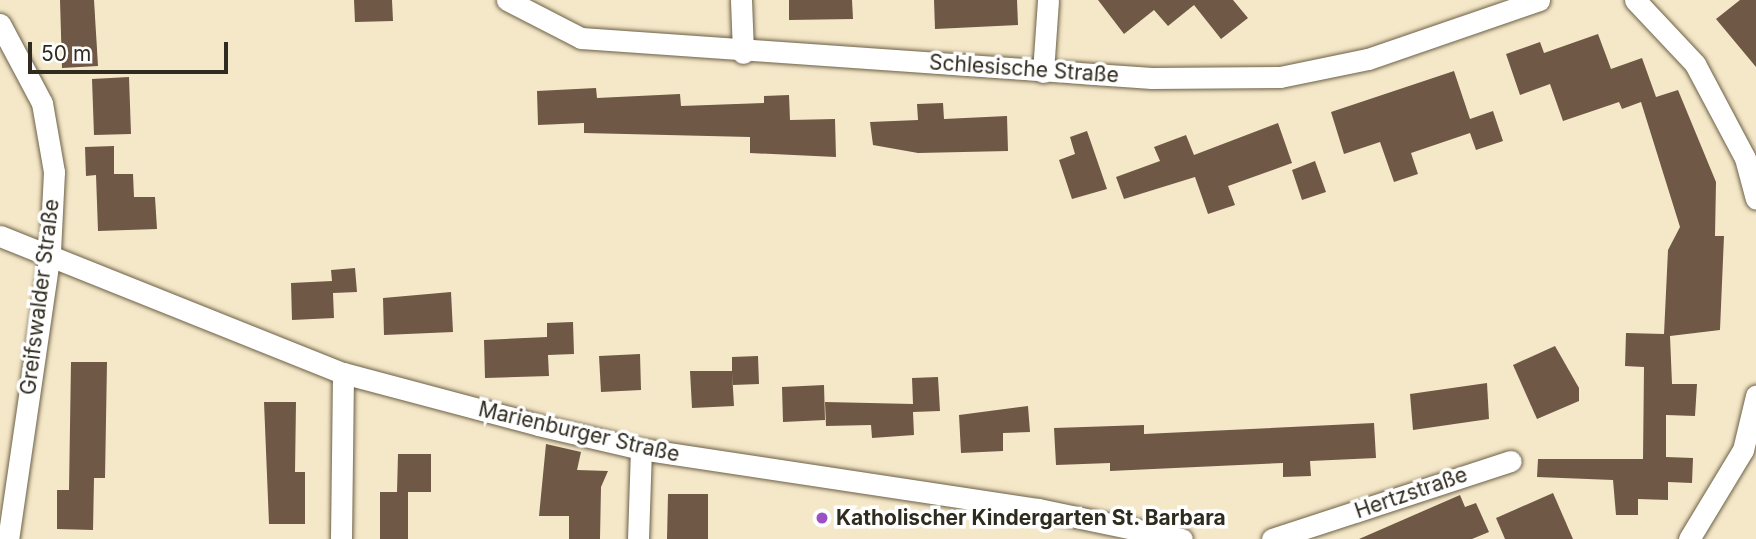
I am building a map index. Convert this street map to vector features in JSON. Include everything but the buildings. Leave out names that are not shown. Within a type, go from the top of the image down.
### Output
[{"type":"street","name":"Schlesische Straße","points":[[507,0],[581,38],[743,53],[1043,72],[1280,77],[1368,59],[1539,0]]},
{"type":"street","points":[[741,0],[743,53]]},
{"type":"street","points":[[1043,72],[1048,0]]},
{"type":"street","points":[[1635,0],[1695,64],[1745,158],[1756,199]]},
{"type":"street","name":"Greifswalder Straße","points":[[0,24],[42,103],[54,172],[50,252],[8,539]]},
{"type":"street","name":"Marienburger Straße","points":[[0,236],[50,252],[343,373],[641,449],[1103,530],[1182,539]]},
{"type":"street","points":[[341,539],[343,373]]},
{"type":"street","points":[[1689,539],[1743,450],[1756,396]]},
{"type":"street","points":[[638,539],[641,449]]},
{"type":"street","name":"Hertzstraße","points":[[1272,539],[1511,461]]},
{"type":"place","name":"Katholischer Kindergarten St. Barbara","points":[[822,518]]}]
